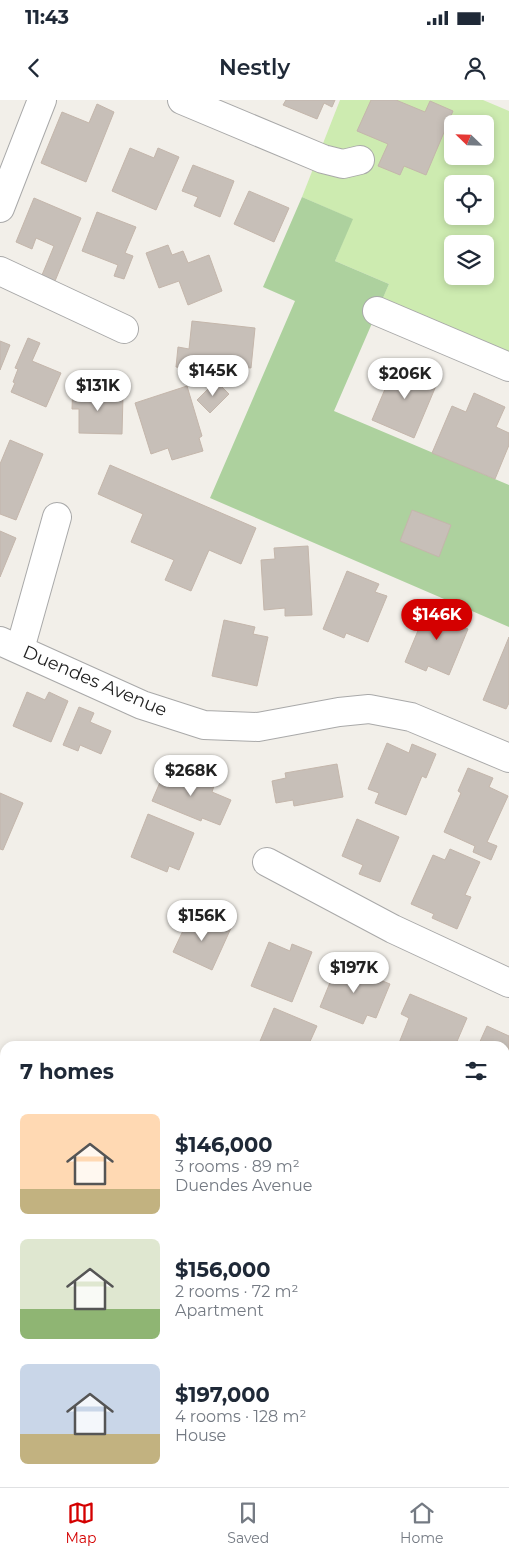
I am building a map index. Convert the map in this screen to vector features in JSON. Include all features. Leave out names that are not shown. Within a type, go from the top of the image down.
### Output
[{"type":"street","points":[[0,208],[42,100]]},
{"type":"street","points":[[182,100],[323,159],[343,164],[360,160]]},
{"type":"street","points":[[0,271],[124,329]]},
{"type":"street","points":[[377,311],[509,367]]},
{"type":"street","points":[[10,645],[57,517]]},
{"type":"street","name":"Duendes Avenue","points":[[10,645],[142,705],[204,725],[258,727],[338,712],[369,709],[411,717],[509,758]]},
{"type":"street","points":[[267,862],[393,929],[509,983]]},
{"type":"green space","points":[[340,100],[483,100],[509,111],[509,367],[377,311],[389,284],[335,261],[352,219],[302,197]]},
{"type":"green space","points":[[302,197],[353,219],[335,261],[389,284],[334,411],[509,485],[509,627],[210,498],[295,301],[263,287]]},
{"type":"building","points":[[286,100],[335,100],[332,107],[324,103],[317,119],[283,105]]},
{"type":"building","points":[[371,100],[396,100],[425,112],[430,101],[453,111],[451,115],[444,115],[444,132],[426,175],[404,166],[400,175],[378,166],[388,144],[357,131]]},
{"type":"building","points":[[97,104],[114,112],[86,182],[41,163],[62,112],[89,123]]},
{"type":"building","points":[[130,148],[154,158],[158,148],[179,157],[156,210],[112,191]]},
{"type":"building","points":[[193,165],[234,181],[220,217],[194,206],[198,197],[182,191]]},
{"type":"building","points":[[249,191],[289,208],[274,242],[234,224]]},
{"type":"building","points":[[34,198],[81,218],[55,281],[42,275],[54,246],[36,238],[32,249],[16,242]]},
{"type":"building","points":[[97,212],[136,227],[125,253],[133,256],[124,279],[114,276],[118,265],[82,251]]},
{"type":"building","points":[[168,245],[172,255],[183,251],[188,263],[209,255],[222,291],[188,305],[179,281],[159,288],[146,253]]},
{"type":"building","points":[[192,321],[255,328],[251,368],[218,365],[217,379],[198,376],[199,370],[176,367],[178,347],[189,349]]},
{"type":"building","points":[[28,338],[40,343],[32,361],[61,373],[46,407],[11,392],[18,369],[15,368]]},
{"type":"building","points":[[0,341],[10,345],[0,370]]},
{"type":"building","points":[[396,363],[438,381],[414,438],[372,420]]},
{"type":"building","points":[[216,381],[229,394],[210,413],[197,400]]},
{"type":"building","points":[[73,383],[84,383],[84,396],[123,396],[122,434],[79,433],[79,409],[72,409]]},
{"type":"building","points":[[187,386],[202,436],[199,438],[203,451],[172,460],[168,448],[151,454],[135,403]]},
{"type":"building","points":[[474,393],[505,407],[496,427],[509,433],[509,445],[495,479],[432,453],[452,406],[466,412]]},
{"type":"building","points":[[10,440],[43,454],[16,520],[0,514],[0,464]]},
{"type":"building","points":[[110,465],[256,528],[241,564],[209,550],[191,591],[165,580],[174,560],[131,542],[143,514],[98,494]]},
{"type":"building","points":[[412,510],[451,525],[439,557],[400,541]]},
{"type":"building","points":[[0,531],[16,538],[0,577]]},
{"type":"building","points":[[308,546],[312,615],[285,616],[285,608],[264,610],[261,560],[275,559],[274,548]]},
{"type":"building","points":[[347,571],[379,584],[375,592],[387,596],[368,642],[346,633],[344,638],[323,629]]},
{"type":"building","points":[[429,604],[460,617],[457,624],[468,629],[449,675],[428,666],[426,671],[405,662]]},
{"type":"building","points":[[224,620],[255,627],[253,634],[268,637],[257,686],[212,676]]},
{"type":"building","points":[[509,637],[509,703],[506,709],[483,700]]},
{"type":"building","points":[[27,692],[45,700],[49,692],[68,701],[51,742],[13,726]]},
{"type":"building","points":[[79,707],[94,713],[90,722],[111,731],[101,754],[80,745],[78,751],[63,745]]},
{"type":"building","points":[[387,743],[409,753],[412,744],[436,754],[426,778],[422,776],[406,815],[375,803],[379,793],[368,789]]},
{"type":"building","points":[[337,764],[343,797],[294,806],[293,800],[276,803],[272,781],[286,778],[285,773]]},
{"type":"building","points":[[167,766],[214,786],[212,792],[231,800],[220,825],[202,818],[201,821],[152,801]]},
{"type":"building","points":[[468,768],[493,778],[489,787],[508,796],[487,842],[497,846],[491,860],[473,852],[475,846],[444,832],[461,793],[458,791]]},
{"type":"building","points":[[0,793],[23,803],[3,850],[0,849]]},
{"type":"building","points":[[148,814],[194,833],[179,870],[169,866],[167,872],[131,857]]},
{"type":"building","points":[[357,819],[399,837],[380,882],[359,874],[363,865],[342,856]]},
{"type":"building","points":[[450,849],[480,862],[465,895],[471,897],[457,929],[432,918],[434,914],[411,904],[433,855],[445,860]]},
{"type":"building","points":[[189,918],[210,927],[214,919],[231,928],[212,970],[173,952]]},
{"type":"building","points":[[269,942],[290,951],[292,944],[312,952],[292,1002],[251,986]]},
{"type":"building","points":[[338,963],[390,984],[376,1018],[367,1015],[363,1024],[320,1007]]},
{"type":"building","points":[[410,994],[467,1018],[457,1041],[400,1041],[409,1018],[401,1014]]},
{"type":"building","points":[[274,1008],[317,1026],[310,1041],[260,1041]]},
{"type":"building","points":[[487,1026],[509,1036],[509,1041],[480,1041]]}]
